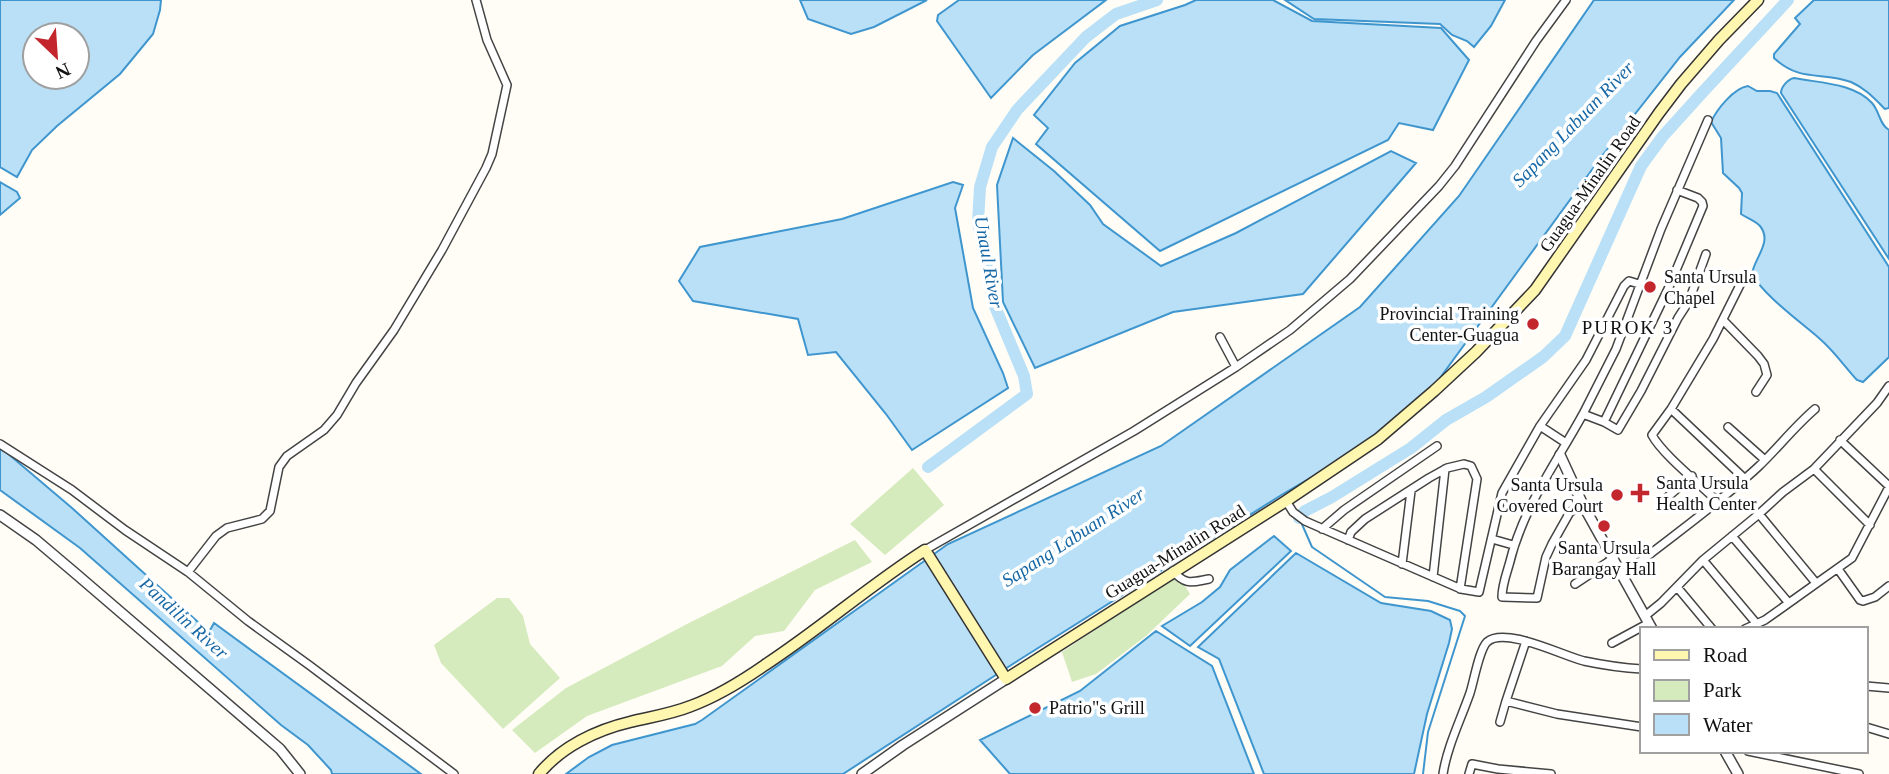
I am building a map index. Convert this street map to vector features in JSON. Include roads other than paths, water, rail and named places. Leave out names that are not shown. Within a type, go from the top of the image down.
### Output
[{"type":"main road","name":"Guagua-Minalin Road","points":[[1004,676],[1286,501],[1392,428],[1468,360],[1552,268],[1681,84],[1718,40],[1758,0]]},
{"type":"main road","points":[[539,774],[586,737],[607,728],[689,707],[729,688],[790,648],[900,567],[927,553],[1004,676]]},
{"type":"street","points":[[188,572],[216,536],[227,528],[262,519],[271,511],[279,467],[287,456],[324,430],[337,415],[394,330],[442,250],[486,168],[492,154],[507,85],[487,40],[476,0]]},
{"type":"street","points":[[927,553],[1236,367],[1290,330],[1350,279],[1455,166],[1536,41],[1566,0]]},
{"type":"street","points":[[1583,505],[1570,512],[1552,544],[1546,557],[1537,598],[1502,597],[1513,545],[1530,505],[1583,414],[1616,349],[1639,284],[1708,120]]},
{"type":"street","points":[[1604,422],[1669,287],[1703,206],[1698,198],[1677,190]]},
{"type":"street","points":[[1583,414],[1618,430],[1689,301],[1706,254]]},
{"type":"street","points":[[1717,501],[1652,435],[1713,340],[1744,277]]},
{"type":"street","points":[[1286,501],[1300,517],[1322,529],[1460,589],[1479,592],[1502,493],[1539,426],[1586,360],[1624,286],[1629,281],[1639,284]]},
{"type":"street","points":[[1723,320],[1764,363],[1767,375],[1756,391]]},
{"type":"street","points":[[1220,337],[1236,367]]},
{"type":"street","points":[[1560,455],[1583,505],[1649,622],[1703,559],[1814,469],[1888,390]]},
{"type":"street","points":[[1671,409],[1745,478]]},
{"type":"street","points":[[1623,575],[1745,478],[1815,409]]},
{"type":"street","points":[[1539,426],[1566,443]]},
{"type":"street","points":[[1728,427],[1765,460]]},
{"type":"street","points":[[1749,627],[1765,620],[1852,558],[1889,487],[1840,440]]},
{"type":"street","points":[[0,444],[39,468],[188,572],[248,621],[454,774]]},
{"type":"street","points":[[1322,529],[1344,510],[1437,446]]},
{"type":"street","points":[[1348,540],[1351,531],[1365,519],[1445,470],[1464,464],[1471,466],[1478,478],[1460,589]]},
{"type":"street","points":[[1814,469],[1870,525]]},
{"type":"street","points":[[1433,577],[1445,470]]},
{"type":"street","points":[[1664,500],[1692,476]]},
{"type":"street","points":[[1402,564],[1411,491]]},
{"type":"street","points":[[1759,514],[1816,583]]},
{"type":"street","points":[[0,515],[36,540],[280,749],[300,774]]},
{"type":"street","points":[[1732,536],[1788,602]]},
{"type":"street","points":[[1492,539],[1513,545]]},
{"type":"street","points":[[1575,584],[1614,558]]},
{"type":"street","points":[[1703,559],[1756,623]]},
{"type":"street","points":[[1838,569],[1860,600],[1875,597],[1889,586]]},
{"type":"street","points":[[1173,571],[1180,580],[1188,583],[1209,579]]},
{"type":"street","points":[[1677,587],[1711,627]]},
{"type":"street","points":[[1612,643],[1640,627]]},
{"type":"street","points":[[1443,774],[1485,643],[1495,638],[1526,641],[1585,661],[1640,669]]},
{"type":"street","points":[[1500,722],[1526,641]]},
{"type":"street","points":[[862,774],[1004,676]]},
{"type":"street","points":[[1868,686],[1889,688]]},
{"type":"street","points":[[1506,701],[1557,713],[1640,727]]},
{"type":"street","points":[[1868,728],[1889,734]]},
{"type":"street","points":[[1726,753],[1738,774]]},
{"type":"street","points":[[1758,753],[1859,774]]},
{"type":"street","points":[[1469,774],[1472,764],[1551,774]]},
{"type":"water","points":[[0,0],[161,0],[153,34],[120,74],[32,150],[17,177],[0,167]]},
{"type":"water","points":[[800,0],[927,0],[874,27],[851,34],[808,19]]},
{"type":"water","points":[[959,0],[1106,0],[1033,55],[991,98],[937,21],[938,15]]},
{"type":"water","points":[[1196,0],[1273,0],[1312,21],[1441,28],[1469,60],[1433,130],[1399,123],[1388,140],[1160,251],[1036,144],[1048,128],[1034,115],[1075,63],[1120,26]]},
{"type":"water","points":[[1285,0],[1505,0],[1491,26],[1474,47],[1452,35],[1440,24],[1314,19]]},
{"type":"water","name":"Sapang Labuan River","points":[[1594,0],[1734,0],[1680,57],[1602,156],[1429,393],[1346,457],[1019,660],[843,774],[566,774],[589,757],[612,745],[702,720],[948,544],[1161,446],[1360,307],[1459,196]]},
{"type":"water","points":[[1814,0],[1889,0],[1889,108],[1885,109],[1865,90],[1851,82],[1793,71],[1774,58],[1774,54],[1800,24],[1795,18]]},
{"type":"water","points":[[1794,78],[1856,91],[1872,103],[1883,125],[1889,130],[1889,259],[1781,93],[1785,84]]},
{"type":"water","points":[[1748,86],[1757,91],[1777,93],[1889,267],[1889,357],[1863,382],[1857,380],[1825,344],[1774,300],[1752,274],[1765,238],[1758,224],[1741,214],[1742,193],[1723,173],[1721,138],[1711,122],[1727,100]]},
{"type":"water","points":[[1013,138],[1090,205],[1103,224],[1161,266],[1236,233],[1391,151],[1416,163],[1303,294],[1173,312],[1035,368],[1003,302],[997,185]]},
{"type":"water","points":[[0,182],[17,192],[20,198],[0,215]]},
{"type":"water","points":[[953,182],[963,185],[955,208],[973,308],[1008,388],[912,450],[836,352],[808,355],[798,319],[693,301],[679,281],[700,247],[842,219]]},
{"type":"water","name":"Pandilin River","points":[[0,449],[72,508],[209,632],[214,623],[421,774],[332,774],[308,745],[281,725],[80,548],[0,490]]},
{"type":"water","points":[[1274,536],[1291,551],[1190,646],[1162,626],[1202,602],[1220,587],[1230,570]]},
{"type":"water","points":[[1296,553],[1381,603],[1431,611],[1450,620],[1452,629],[1449,643],[1427,714],[1414,774],[1264,774],[1219,659],[1198,647]]},
{"type":"water","points":[[1156,631],[1212,666],[1254,774],[1010,774],[980,740],[1080,691]]},
{"type":"waterway","name":"Unaul River","points":[[928,467],[1027,394],[1024,376],[994,304],[978,222],[980,187],[992,147],[1017,110],[1086,37],[1116,14],[1157,0]]},
{"type":"waterway","points":[[1299,518],[1305,511],[1411,448],[1446,420],[1486,397],[1543,357],[1565,336],[1641,166],[1663,136],[1788,0]]},
{"type":"waterway","points":[[1301,522],[1312,547],[1385,597],[1428,601],[1460,611],[1465,616],[1428,732],[1423,774]]},
{"type":"place","name":"Santa Ursula Chapel","points":[[1650,287]]},
{"type":"place","name":"Provincial Training Center-Guagua","points":[[1533,324]]},
{"type":"place","name":"Santa Ursula Health Center","points":[[1640,493]]},
{"type":"place","name":"Santa Ursula Covered Court","points":[[1617,495]]},
{"type":"place","name":"Santa Ursula Barangay Hall","points":[[1604,526]]},
{"type":"place","name":"Patrio\"s Grill","points":[[1035,708]]},
{"type":"district","name":"PUROK 3","points":[[1628,327]]}]
